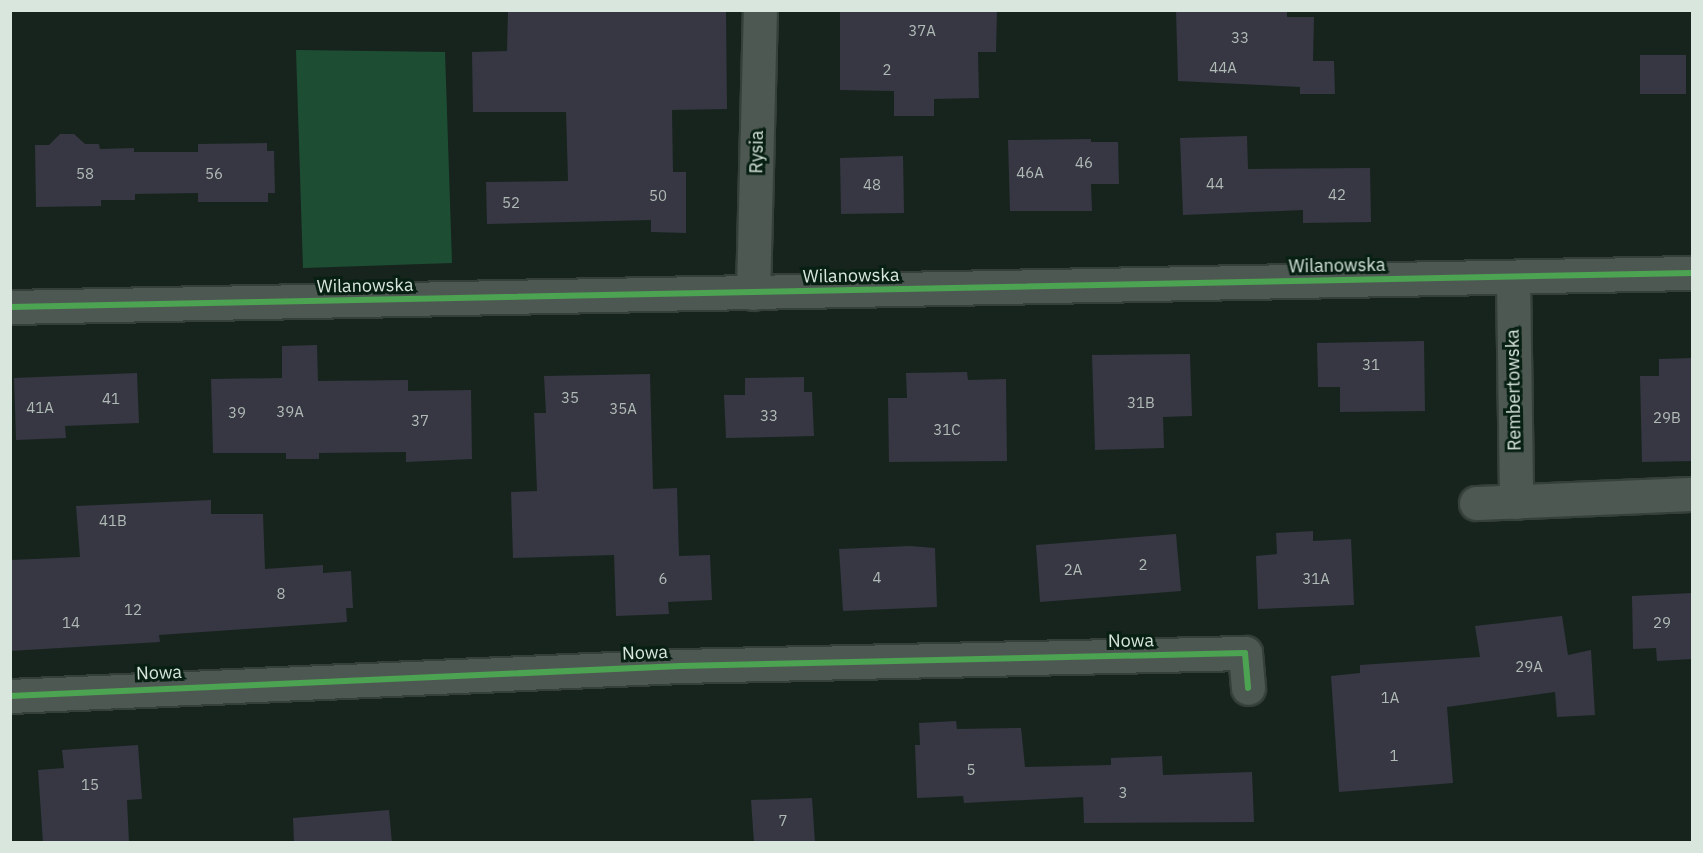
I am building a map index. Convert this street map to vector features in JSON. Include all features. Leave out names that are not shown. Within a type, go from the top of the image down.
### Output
[{"type":"street","name":"Rysia","points":[[753,293],[760,10]]},
{"type":"street","name":"Wilanowska","points":[[10,308],[1692,273]]},
{"type":"street","name":"Rembertowska","points":[[1513,278],[1516,502]]},
{"type":"street","points":[[1476,503],[1692,494]]},
{"type":"street","name":"Nowa","points":[[10,696],[680,666],[1245,653],[1248,688]]},
{"type":"green space","points":[[296,50],[445,52],[452,263],[303,268]]},
{"type":"building","points":[[508,10],[726,12],[727,109],[672,110],[673,172],[686,172],[686,233],[651,232],[651,220],[487,224],[486,182],[568,181],[566,112],[473,112],[472,52],[507,51]]},
{"type":"building","points":[[997,10],[996,52],[978,52],[979,98],[934,99],[934,116],[894,116],[894,91],[840,90],[840,12]]},
{"type":"building","points":[[1176,10],[1287,10],[1287,17],[1314,17],[1313,61],[1334,61],[1335,94],[1300,94],[1300,87],[1178,81]]},
{"type":"building","points":[[1640,55],[1686,55],[1686,94],[1640,94]]},
{"type":"building","points":[[60,134],[74,134],[85,144],[99,144],[100,149],[134,148],[134,152],[198,152],[198,144],[267,143],[267,151],[274,151],[275,193],[268,193],[268,202],[198,202],[198,193],[135,194],[135,200],[101,200],[101,206],[36,207],[35,145],[49,145]]},
{"type":"building","points":[[1247,136],[1248,169],[1370,168],[1371,222],[1303,223],[1303,210],[1183,215],[1180,138]]},
{"type":"building","points":[[1091,139],[1091,142],[1118,142],[1119,184],[1091,184],[1092,211],[1010,211],[1008,140]]},
{"type":"building","points":[[903,156],[904,213],[841,214],[840,158]]},
{"type":"building","points":[[1424,341],[1425,411],[1340,412],[1340,387],[1318,387],[1317,343]]},
{"type":"building","points":[[317,345],[318,381],[408,380],[408,391],[471,390],[472,459],[406,462],[406,452],[319,453],[319,459],[286,459],[286,453],[213,453],[211,379],[282,378],[282,346]]},
{"type":"building","points":[[1190,354],[1192,416],[1163,417],[1164,448],[1095,450],[1092,355]]},
{"type":"building","points":[[1692,358],[1692,461],[1642,462],[1640,376],[1659,376],[1659,359]]},
{"type":"building","points":[[967,372],[968,380],[1006,379],[1007,461],[889,462],[888,398],[907,398],[906,373]]},
{"type":"building","points":[[137,373],[139,423],[65,426],[66,438],[16,440],[14,378]]},
{"type":"building","points":[[650,374],[653,489],[677,488],[679,556],[710,555],[712,600],[668,602],[669,614],[616,616],[614,555],[513,558],[511,492],[537,491],[534,413],[546,413],[544,376]]},
{"type":"building","points":[[804,377],[804,392],[812,392],[814,436],[726,438],[724,395],[745,395],[745,378]]},
{"type":"building","points":[[211,500],[211,514],[263,514],[265,569],[323,565],[323,573],[351,571],[353,608],[346,608],[347,622],[159,635],[160,642],[10,651],[10,560],[80,557],[76,506]]},
{"type":"building","points":[[1313,531],[1313,541],[1351,539],[1354,605],[1258,609],[1256,556],[1277,554],[1276,533]]},
{"type":"building","points":[[1176,534],[1181,591],[1040,602],[1036,545]]},
{"type":"building","points":[[910,546],[935,548],[937,607],[843,611],[839,549]]},
{"type":"building","points":[[1692,593],[1692,659],[1657,661],[1656,648],[1633,649],[1632,596]]},
{"type":"building","points":[[1562,616],[1568,655],[1591,650],[1595,715],[1557,717],[1555,692],[1447,707],[1453,783],[1339,792],[1331,676],[1360,673],[1360,665],[1480,657],[1475,626]]},
{"type":"building","points":[[956,721],[957,729],[1021,728],[1025,767],[1111,765],[1111,758],[1162,756],[1163,775],[1252,772],[1254,822],[1084,823],[1083,797],[964,803],[963,796],[917,798],[915,745],[920,745],[919,723]]},
{"type":"building","points":[[138,745],[142,799],[127,800],[129,843],[43,843],[38,770],[64,768],[62,750]]},
{"type":"building","points":[[812,798],[815,843],[754,843],[751,800]]},
{"type":"building","points":[[389,810],[392,843],[294,843],[293,818]]},
{"type":"cycle path","points":[[10,307],[1692,273]]},
{"type":"cycle path","points":[[10,696],[680,666],[1245,653],[1248,688]]}]
